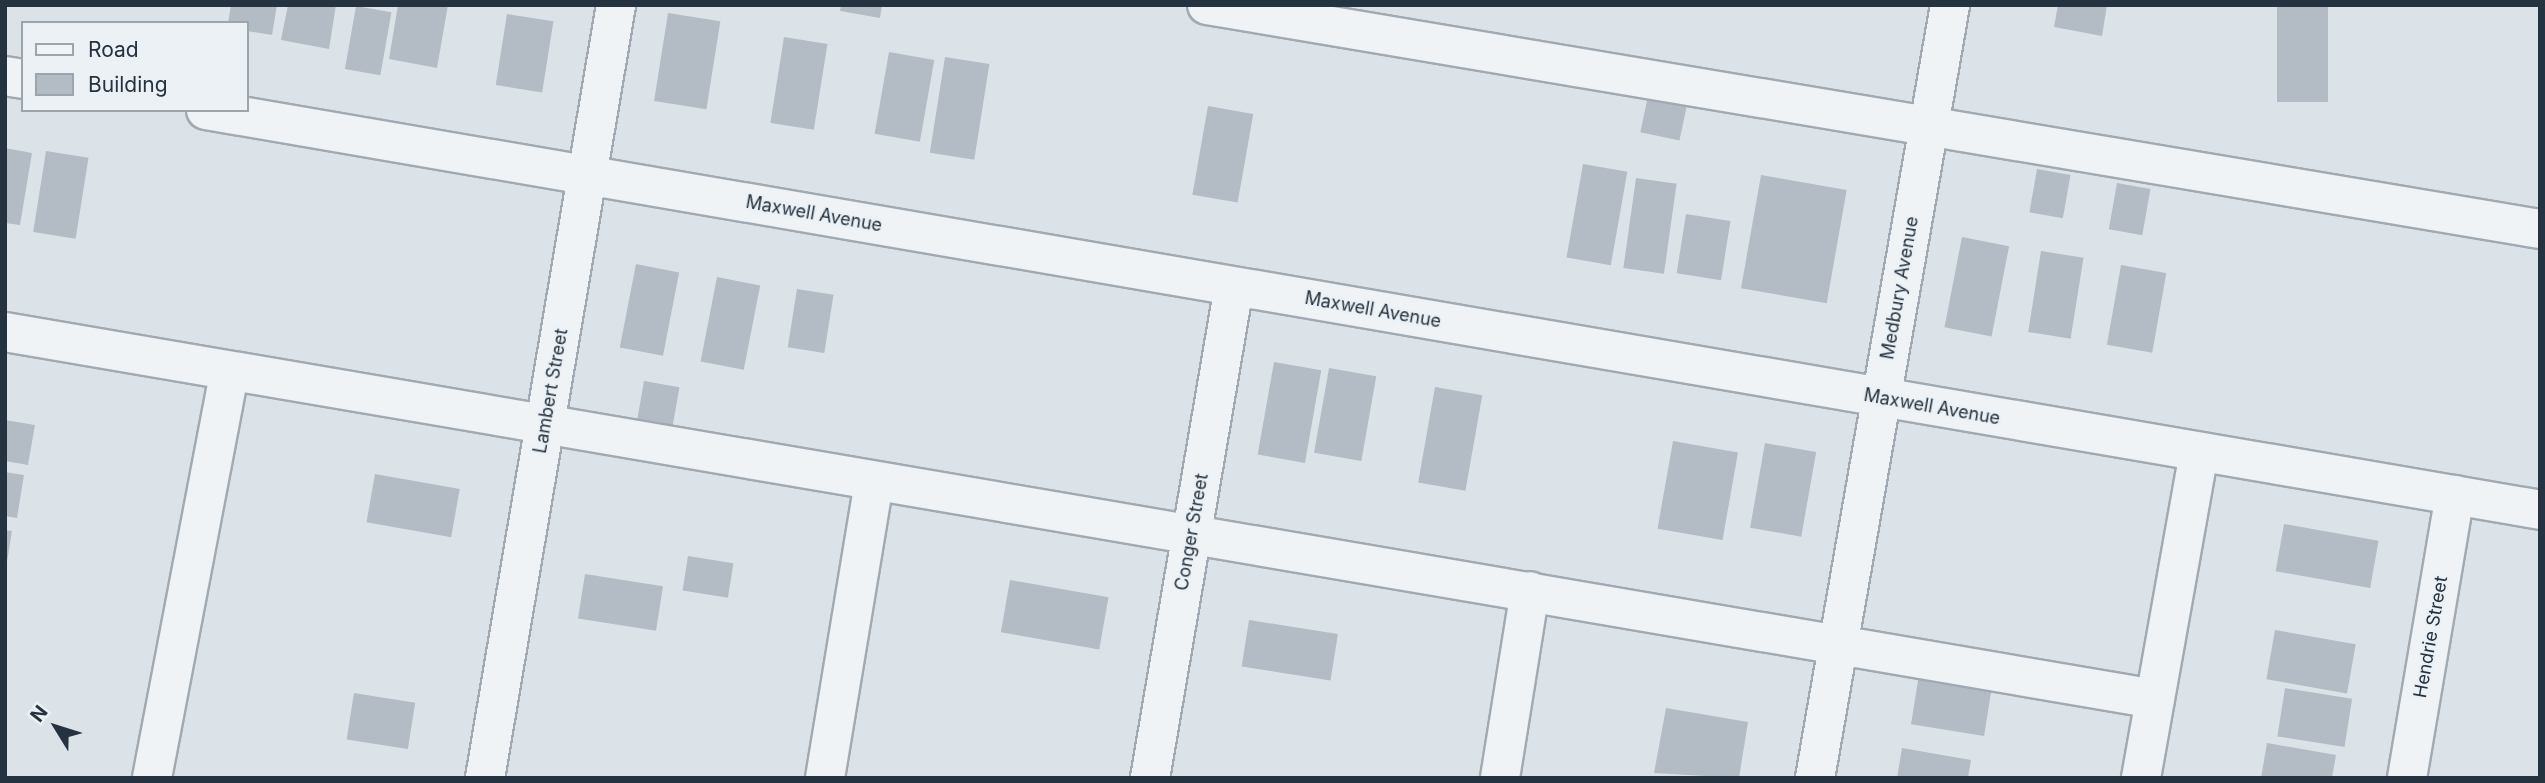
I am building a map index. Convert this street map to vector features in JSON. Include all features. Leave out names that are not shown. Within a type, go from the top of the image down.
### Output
[{"type":"street","name":"Lambert Street","points":[[485,778],[616,5]]},
{"type":"street","points":[[1207,5],[2540,229]]},
{"type":"street","name":"Medbury Avenue","points":[[1815,778],[1950,5]]},
{"type":"street","name":"Maxwell Avenue","points":[[218,112],[2540,510]]},
{"type":"street","name":"Conger Street","points":[[1150,778],[1234,286]]},
{"type":"street","points":[[5,332],[545,427],[1530,591],[2155,699]]},
{"type":"street","points":[[152,778],[230,371]]},
{"type":"street","points":[[2141,778],[2199,452]]},
{"type":"street","points":[[825,778],[874,482]]},
{"type":"street","name":"Hendrie Street","points":[[2407,778],[2455,495]]},
{"type":"street","points":[[1500,778],[1530,591]]},
{"type":"building","points":[[231,5],[277,5],[272,35],[248,31],[248,21],[228,21]]},
{"type":"building","points":[[288,5],[336,5],[329,49],[281,40]]},
{"type":"building","points":[[398,5],[448,5],[437,68],[389,59]]},
{"type":"building","points":[[841,5],[882,5],[880,18],[840,11]]},
{"type":"building","points":[[2058,5],[2107,5],[2102,36],[2054,27]]},
{"type":"building","points":[[2277,5],[2328,5],[2328,102],[2277,102]]},
{"type":"building","points":[[356,6],[391,12],[380,75],[345,69]]},
{"type":"building","points":[[668,13],[720,21],[706,109],[654,101]]},
{"type":"building","points":[[507,14],[553,21],[542,92],[496,85]]},
{"type":"building","points":[[784,37],[827,44],[814,130],[770,123]]},
{"type":"building","points":[[889,52],[934,60],[920,142],[875,134]]},
{"type":"building","points":[[945,57],[989,64],[974,160],[930,153]]},
{"type":"building","points":[[1648,96],[1687,104],[1679,141],[1640,132]]},
{"type":"building","points":[[1208,106],[1253,114],[1238,203],[1192,195]]},
{"type":"building","points":[[5,148],[32,153],[20,225],[5,223]]},
{"type":"building","points":[[46,151],[88,158],[76,239],[33,232]]},
{"type":"building","points":[[1583,164],[1627,172],[1611,265],[1567,258]]},
{"type":"building","points":[[2037,169],[2070,175],[2063,218],[2029,212]]},
{"type":"building","points":[[1761,175],[1847,190],[1827,303],[1741,288]]},
{"type":"building","points":[[1636,178],[1677,184],[1664,274],[1623,268]]},
{"type":"building","points":[[2117,183],[2150,189],[2142,235],[2109,229]]},
{"type":"building","points":[[1686,214],[1730,221],[1721,280],[1677,273]]},
{"type":"building","points":[[1962,237],[2009,246],[1992,336],[1944,327]]},
{"type":"building","points":[[2041,251],[2083,258],[2071,339],[2028,332]]},
{"type":"building","points":[[636,264],[679,272],[663,356],[620,347]]},
{"type":"building","points":[[2121,265],[2166,273],[2152,353],[2107,345]]},
{"type":"building","points":[[717,277],[760,285],[744,370],[701,361]]},
{"type":"building","points":[[797,289],[834,295],[824,353],[788,347]]},
{"type":"building","points":[[1274,362],[1321,370],[1305,463],[1258,455]]},
{"type":"building","points":[[1329,368],[1376,376],[1361,461],[1314,453]]},
{"type":"building","points":[[644,381],[679,387],[672,431],[636,424]]},
{"type":"building","points":[[1435,387],[1482,395],[1465,491],[1418,483]]},
{"type":"building","points":[[5,420],[35,425],[28,465],[5,461]]},
{"type":"building","points":[[1673,441],[1738,452],[1723,540],[1658,529]]},
{"type":"building","points":[[1765,443],[1816,452],[1801,537],[1750,528]]},
{"type":"building","points":[[5,472],[24,475],[17,518],[5,516]]},
{"type":"building","points":[[375,474],[460,489],[451,537],[366,522]]},
{"type":"building","points":[[2284,524],[2379,541],[2370,588],[2276,571]]},
{"type":"building","points":[[5,530],[12,531],[7,562],[5,562]]},
{"type":"building","points":[[688,556],[733,563],[728,598],[683,591]]},
{"type":"building","points":[[585,574],[663,586],[656,631],[578,618]]},
{"type":"building","points":[[1010,580],[1108,597],[1099,650],[1001,632]]},
{"type":"building","points":[[1249,620],[1338,634],[1331,681],[1242,666]]},
{"type":"building","points":[[2275,630],[2356,644],[2347,693],[2266,679]]},
{"type":"building","points":[[1919,674],[1992,686],[1984,736],[1911,724]]},
{"type":"building","points":[[2285,688],[2352,699],[2344,747],[2277,736]]},
{"type":"building","points":[[354,693],[415,703],[408,749],[347,739]]},
{"type":"building","points":[[1666,708],[1748,722],[1739,778],[1654,773]]},
{"type":"building","points":[[2267,743],[2336,755],[2332,778],[2261,778]]},
{"type":"building","points":[[1902,748],[1971,760],[1968,778],[1897,778]]}]
